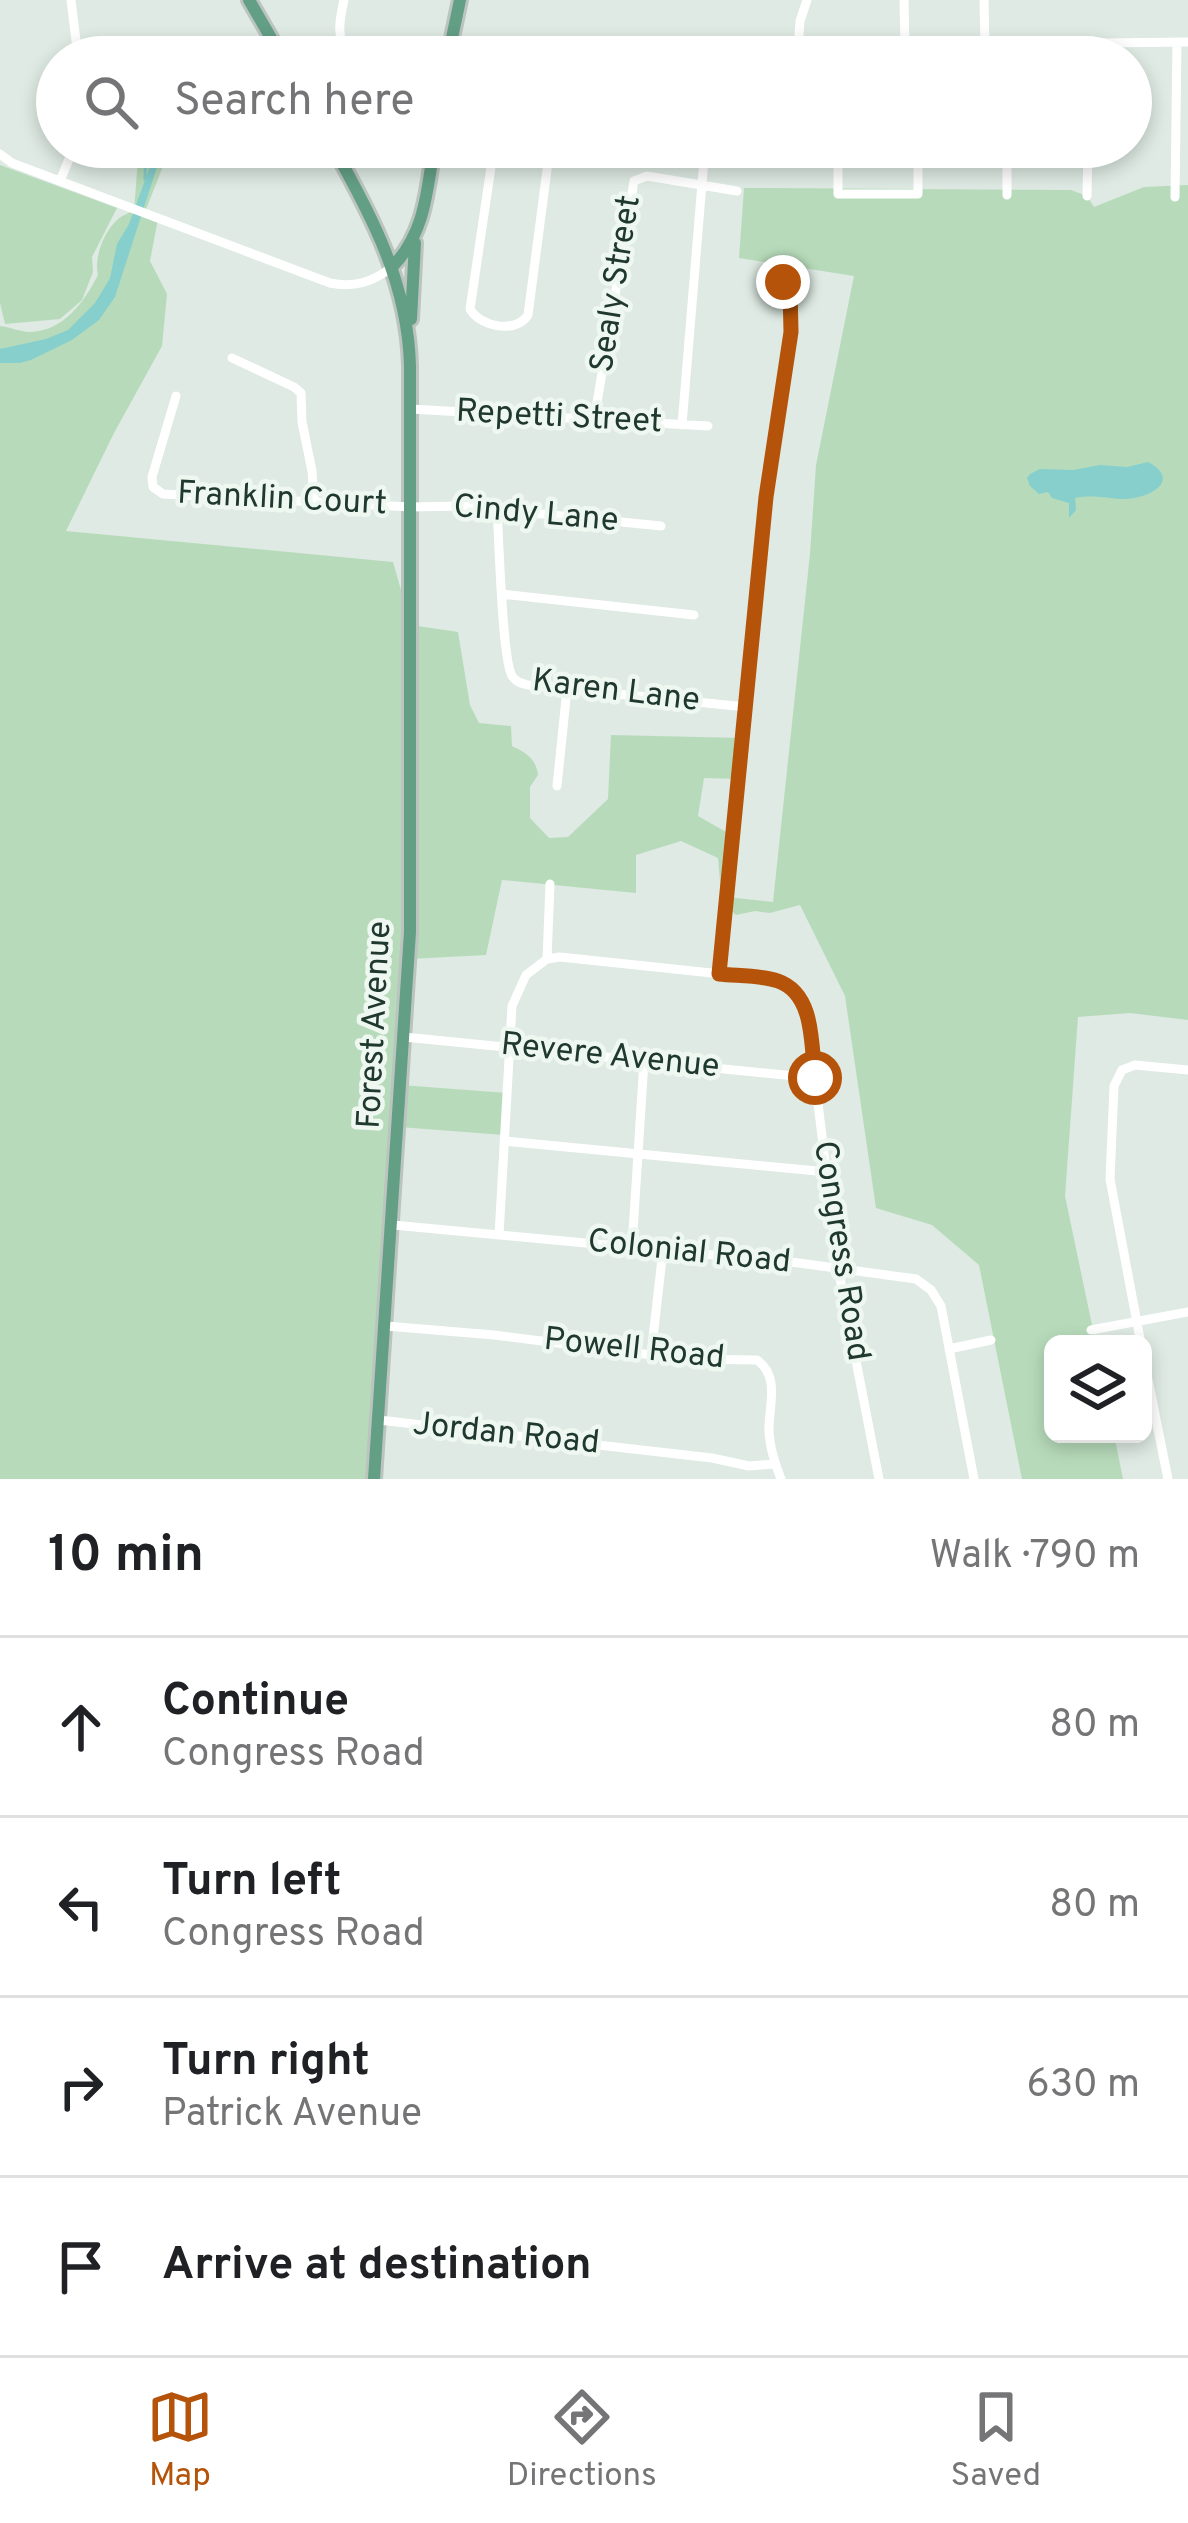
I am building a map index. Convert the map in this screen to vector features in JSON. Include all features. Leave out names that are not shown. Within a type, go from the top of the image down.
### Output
[{"type":"main road","points":[[249,0],[270,36]]},
{"type":"main road","points":[[452,36],[460,0]]},
{"type":"main road","points":[[345,168],[392,267],[410,350]]},
{"type":"main road","points":[[392,267],[415,236],[431,168]]},
{"type":"main road","points":[[411,507],[415,236]]},
{"type":"main road","name":"Forest Avenue","points":[[374,1479],[410,932],[411,507]]},
{"type":"street","points":[[71,0],[75,36]]},
{"type":"street","points":[[340,36],[344,0]]},
{"type":"street","points":[[799,36],[807,0]]},
{"type":"street","points":[[904,0],[911,36]]},
{"type":"street","points":[[984,0],[985,36]]},
{"type":"street","points":[[1152,42],[1182,42],[1175,196]]},
{"type":"street","points":[[0,154],[12,163],[330,284],[364,283],[392,267]]},
{"type":"street","points":[[60,181],[65,168]]},
{"type":"street","points":[[491,168],[470,309],[480,321],[512,327],[528,315],[547,168]]},
{"type":"street","points":[[682,425],[703,168]]},
{"type":"street","points":[[838,168],[838,194],[918,194],[918,168]]},
{"type":"street","points":[[1007,168],[1007,195]]},
{"type":"street","points":[[1087,196],[1088,168]]},
{"type":"street","name":"Sealy Street","points":[[594,421],[631,185],[647,176],[737,191]]},
{"type":"street","points":[[719,974],[769,478],[791,332],[790,289],[783,282]]},
{"type":"street","points":[[232,358],[302,393],[314,502]]},
{"type":"street","name":"Franklin Court","points":[[176,396],[152,477],[155,489],[163,494],[411,507]]},
{"type":"street","name":"Repetti Street","points":[[411,409],[708,425]]},
{"type":"street","name":"Cindy Lane","points":[[411,507],[463,506],[661,526]]},
{"type":"street","name":"Karen Lane","points":[[497,510],[512,675],[522,684],[746,707]]},
{"type":"street","points":[[502,594],[694,615]]},
{"type":"street","points":[[557,786],[567,689]]},
{"type":"street","points":[[499,1235],[514,995],[526,975],[547,959],[550,884]]},
{"type":"street","name":"Congress Road","points":[[547,959],[777,980],[798,995],[807,1013],[838,1268],[879,1479]]},
{"type":"street","name":"Revere Avenue","points":[[404,1037],[815,1078]]},
{"type":"street","points":[[632,1247],[644,1061]]},
{"type":"street","points":[[1139,1335],[1112,1195],[1109,1163],[1115,1080],[1122,1070],[1135,1065],[1188,1070]]},
{"type":"street","points":[[504,1142],[827,1172]]},
{"type":"street","name":"Colonial Road","points":[[393,1225],[906,1276],[924,1284],[941,1306],[974,1479]]},
{"type":"street","points":[[651,1355],[663,1250]]},
{"type":"street","points":[[1091,1330],[1188,1312]]},
{"type":"street","name":"Powell Road","points":[[386,1326],[762,1364],[772,1389],[769,1434],[781,1479]]},
{"type":"street","points":[[949,1349],[991,1340]]},
{"type":"street","points":[[1152,1400],[1168,1479]]},
{"type":"street","name":"Jordan Road","points":[[379,1420],[749,1466],[775,1464]]},
{"type":"green space","points":[[0,165],[117,208],[92,257],[93,272],[82,300],[60,319],[5,324],[0,303]]},
{"type":"green space","points":[[137,168],[162,168],[145,212],[158,219],[150,261],[167,294],[162,346],[66,531],[393,562],[411,625],[458,632],[470,705],[479,723],[511,726],[512,746],[535,765],[538,775],[530,787],[530,818],[549,838],[568,837],[608,799],[611,735],[743,738],[739,779],[704,778],[698,816],[733,836],[727,897],[773,902],[816,465],[854,276],[739,258],[744,188],[1071,190],[1087,196],[1094,207],[1144,187],[1188,185],[1188,1020],[1130,1013],[1078,1017],[1065,1196],[1094,1335],[1044,1335],[1044,1443],[1116,1443],[1123,1479],[1022,1479],[979,1265],[932,1225],[876,1208],[845,996],[800,905],[736,915],[722,903],[718,858],[681,841],[636,855],[636,893],[502,880],[486,955],[409,959],[401,1085],[507,1093],[504,1135],[399,1127],[374,1479],[0,1479],[0,326],[26,332],[63,321],[98,275],[99,254],[118,219],[134,210]]},
{"type":"water","points":[[150,168],[157,168],[115,297],[99,320],[31,360],[0,363],[0,349],[68,330],[95,303],[110,278],[117,244]]},
{"type":"water","points":[[1148,462],[1162,474],[1156,489],[1127,499],[1075,498],[1076,510],[1069,518],[1069,503],[1048,492],[1039,494],[1027,478],[1040,469],[1127,467]]},
{"type":"waterway","points":[[145,168],[145,179]]},
{"type":"route","points":[[783,282],[790,289],[791,332],[766,497],[719,974],[777,980],[798,995],[807,1013],[815,1078]]}]
